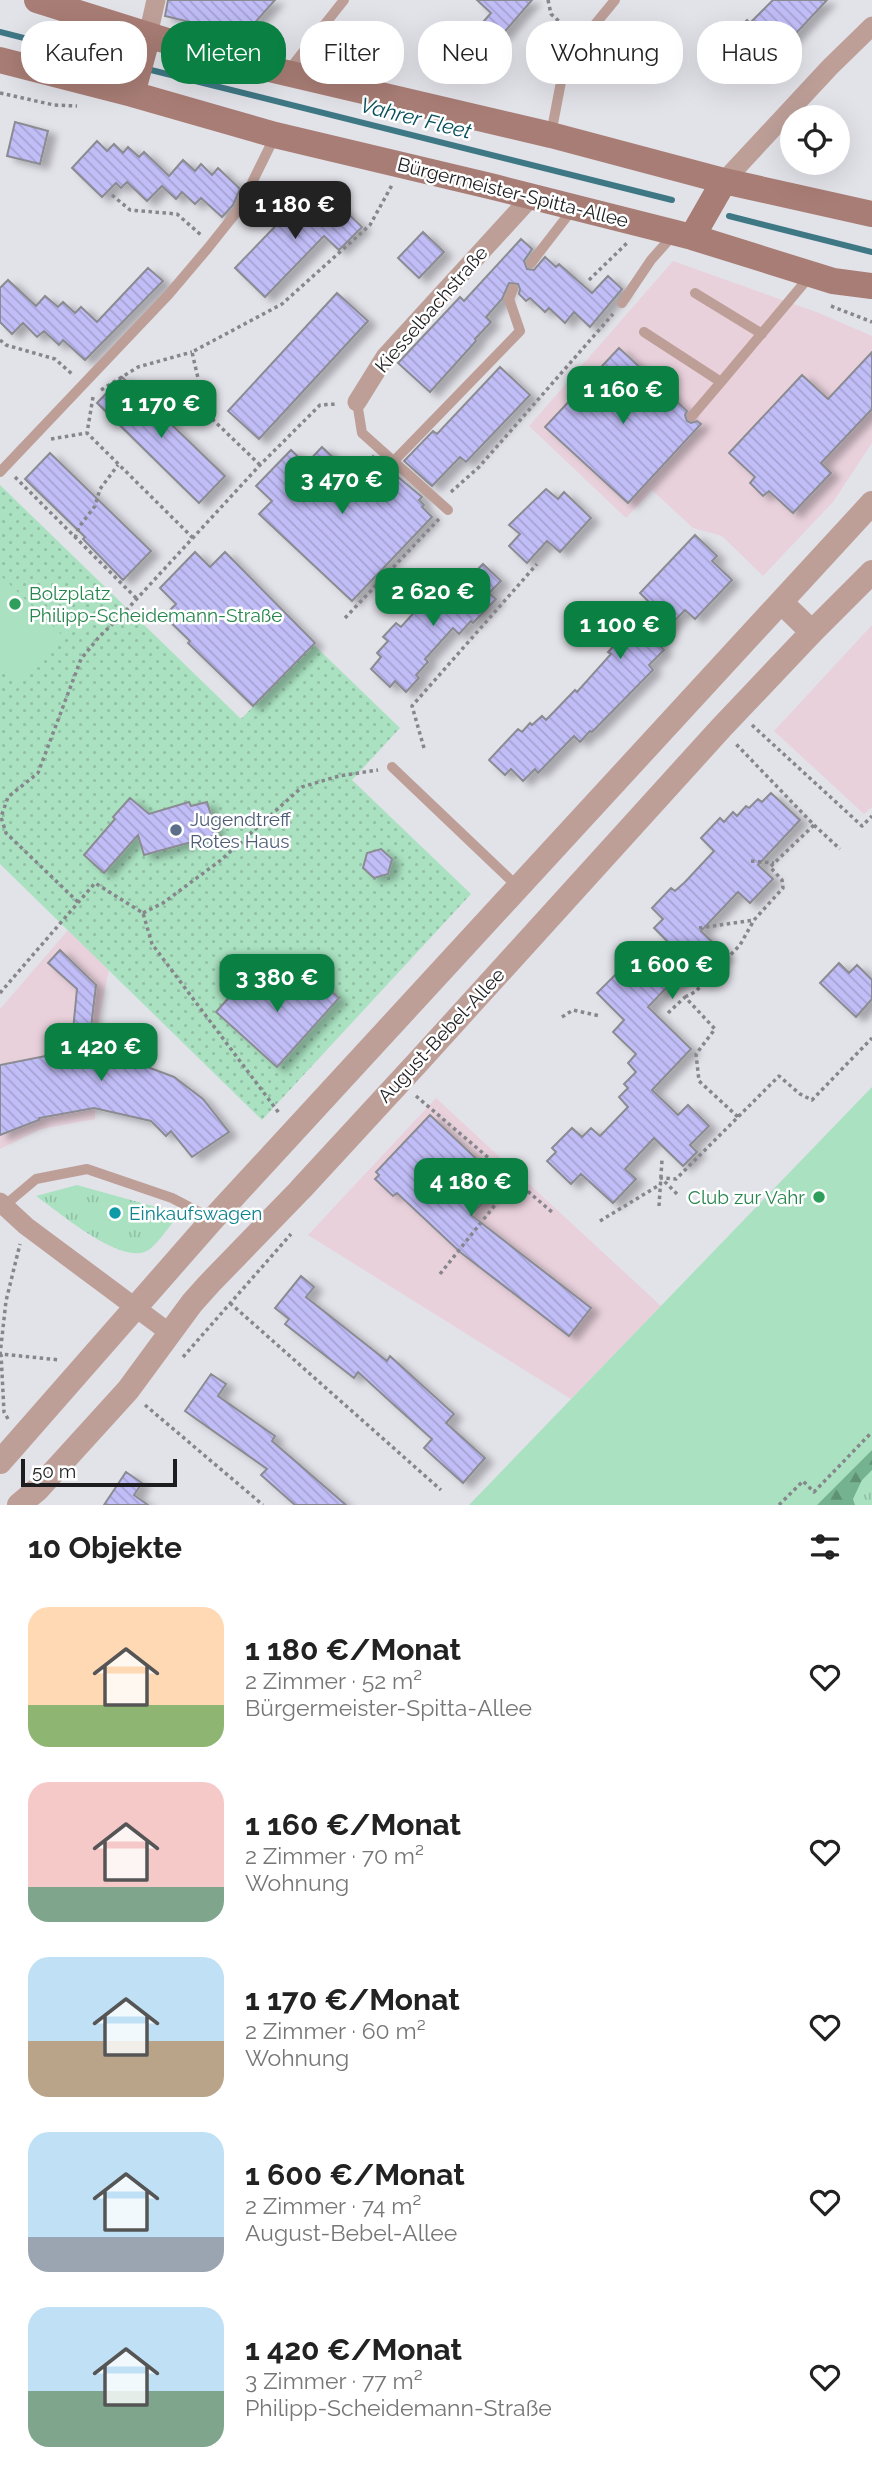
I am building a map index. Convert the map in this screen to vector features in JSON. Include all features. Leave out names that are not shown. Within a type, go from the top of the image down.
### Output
[{"type":"main road","points":[[37,0],[161,39]]},
{"type":"main road","name":"Bürgermeister-Spitta-Allee","points":[[0,60],[21,63]]},
{"type":"main road","points":[[286,73],[551,135],[724,181],[872,214]]},
{"type":"main road","name":"Bürgermeister-Spitta-Allee","points":[[147,82],[275,135],[403,164],[684,235],[822,278],[872,286]]},
{"type":"main road","points":[[684,235],[724,181]]},
{"type":"street","points":[[148,35],[156,0]]},
{"type":"street","points":[[724,181],[872,26]]},
{"type":"street","name":"Kiesselbachstraße","points":[[357,402],[385,357],[532,196]]},
{"type":"street","points":[[822,278],[872,300]]},
{"type":"street","points":[[0,1462],[213,1219],[872,503]]},
{"type":"street","name":"August-Bebel-Allee","points":[[19,1505],[38,1489],[128,1390],[209,1284],[300,1190],[729,720],[872,572]]},
{"type":"street","points":[[781,602],[812,632]]},
{"type":"street","points":[[2,1204],[26,1226],[171,1334]]},
{"type":"lane","points":[[286,73],[344,0]]},
{"type":"lane","points":[[598,21],[615,0]]},
{"type":"lane","points":[[551,135],[561,84]]},
{"type":"lane","points":[[0,472],[169,294],[239,209],[275,135]]},
{"type":"lane","points":[[531,263],[575,207]]},
{"type":"lane","points":[[622,303],[651,261],[684,235]]},
{"type":"lane","points":[[692,416],[762,334],[822,278]]},
{"type":"lane","points":[[393,462],[520,331],[509,299],[513,289]]},
{"type":"lane","points":[[695,293],[762,334]]},
{"type":"lane","points":[[645,332],[721,382]]},
{"type":"lane","points":[[357,402],[362,433],[448,509]]},
{"type":"lane","points":[[392,767],[518,887]]},
{"type":"lane","points":[[2,1204],[36,1179],[87,1169],[172,1198],[213,1219]]},
{"type":"path","points":[[548,0],[551,14],[559,21]]},
{"type":"path","points":[[87,433],[94,395],[138,367],[192,352],[282,304],[370,226],[403,164]]},
{"type":"path","points":[[112,195],[130,210],[177,214],[211,243]]},
{"type":"path","points":[[589,280],[631,240],[640,224]]},
{"type":"path","points":[[437,500],[456,488],[479,467],[622,303]]},
{"type":"path","points":[[0,340],[6,345],[55,359],[83,385]]},
{"type":"path","points":[[192,352],[206,413],[260,466]]},
{"type":"path","points":[[78,902],[6,833],[1,817],[8,797],[38,773],[81,659],[320,405],[357,402]]},
{"type":"path","points":[[51,439],[87,433]]},
{"type":"path","points":[[87,433],[193,538]]},
{"type":"path","points":[[75,539],[79,527],[95,506],[100,489],[118,465]]},
{"type":"path","points":[[24,468],[15,477],[137,599]]},
{"type":"path","points":[[345,618],[448,509]]},
{"type":"path","points":[[424,748],[412,706],[537,564]]},
{"type":"path","points":[[729,720],[862,826],[872,816]]},
{"type":"path","points":[[729,720],[814,825],[840,849]]},
{"type":"path","points":[[144,913],[163,903],[220,859],[302,787],[339,776],[392,767]]},
{"type":"path","points":[[668,1013],[685,997],[695,992],[740,945],[754,920],[783,888],[782,880],[770,867],[814,825]]},
{"type":"path","points":[[751,861],[774,863]]},
{"type":"path","points":[[0,993],[95,883],[144,913],[152,944],[293,1132]]},
{"type":"path","points":[[699,928],[754,920]]},
{"type":"path","points":[[685,997],[715,1029],[696,1054],[699,1081],[738,1117]]},
{"type":"path","points":[[562,1017],[573,1010],[600,1016]]},
{"type":"path","points":[[661,1178],[676,1179],[779,1076],[800,1094],[812,1100],[872,1038]]},
{"type":"path","points":[[399,1082],[552,1212]]},
{"type":"path","points":[[659,1206],[662,1160]]},
{"type":"path","points":[[661,1178],[677,1194]]},
{"type":"path","points":[[600,1221],[660,1184]]},
{"type":"path","points":[[440,1275],[495,1205]]},
{"type":"path","points":[[19,1440],[4,1412],[1,1354],[6,1301],[26,1226]]},
{"type":"path","points":[[209,1284],[441,1490]]},
{"type":"path","points":[[1,1354],[50,1360],[90,1358]]},
{"type":"path","points":[[128,1390],[263,1505]]},
{"type":"path","points":[[779,1505],[803,1480],[814,1492],[872,1432]]},
{"type":"shaded area","points":[[673,261],[819,313],[872,336],[872,443],[833,502],[763,576],[722,536],[693,528],[652,490],[626,518],[529,426]]},
{"type":"shaded area","points":[[872,625],[872,807],[864,814],[774,731]]},
{"type":"shaded area","points":[[69,929],[109,970],[95,1038],[95,1119],[41,1129],[0,1149],[0,1009]]},
{"type":"shaded area","points":[[436,1098],[661,1306],[571,1399],[308,1235]]},
{"type":"green space","points":[[0,485],[241,719],[314,645],[400,728],[352,780],[471,894],[262,1120],[0,864]]},
{"type":"green space","name":"Bolzplatz Philipp-Scheidemann-Straße","points":[[0,575],[61,634],[16,680],[0,664]]},
{"type":"green space","name":"Club zur Vahr","points":[[872,1087],[872,1450],[817,1505],[469,1505]]},
{"type":"green space","points":[[77,1185],[163,1209],[175,1220],[150,1249],[139,1253],[124,1251],[92,1236],[36,1196]]},
{"type":"green space","points":[[872,1441],[872,1470],[862,1480],[853,1499],[855,1505],[808,1505]]},
{"type":"green space","points":[[872,1450],[872,1505],[817,1505]]},
{"type":"building","points":[[168,0],[275,0],[256,21],[186,21],[165,16]]},
{"type":"building","points":[[477,0],[532,0],[512,23],[512,21],[484,21],[491,13]]},
{"type":"building","points":[[773,0],[827,0],[802,27],[802,21],[752,21]]},
{"type":"building","points":[[15,122],[48,131],[40,164],[7,156]]},
{"type":"building","points":[[97,141],[107,151],[114,144],[123,153],[128,147],[139,157],[144,152],[169,176],[183,160],[195,171],[201,164],[212,175],[218,168],[240,189],[233,205],[222,217],[201,198],[195,204],[182,192],[176,199],[162,186],[147,201],[127,182],[121,188],[116,183],[102,197],[72,168]]},
{"type":"building","points":[[306,188],[334,215],[341,207],[362,227],[339,250],[324,236],[265,297],[235,268],[290,211],[287,208]]},
{"type":"building","points":[[423,232],[444,252],[419,278],[398,258]]},
{"type":"building","points":[[521,239],[532,249],[524,261],[527,269],[534,270],[545,257],[556,267],[559,264],[592,293],[608,276],[622,289],[590,327],[574,312],[565,323],[549,308],[545,312],[530,298],[526,301],[519,294],[518,284],[509,283],[502,299],[486,317],[491,322],[430,392],[398,363],[460,297],[464,301]]},
{"type":"building","points":[[148,268],[163,281],[85,360],[63,340],[59,345],[44,331],[37,337],[23,323],[12,334],[0,322],[0,288],[8,280],[36,306],[45,296],[58,307],[63,302],[75,313],[81,307],[97,322]]},
{"type":"building","points":[[337,293],[368,321],[259,439],[228,411]]},
{"type":"building","points":[[619,348],[687,411],[687,421],[701,424],[628,503],[545,427]]},
{"type":"building","points":[[872,352],[872,409],[821,463],[831,473],[793,513],[769,491],[763,496],[750,483],[755,477],[729,453],[802,375],[828,399]]},
{"type":"building","points":[[500,367],[530,395],[466,462],[460,457],[432,486],[404,461],[433,431],[437,434]]},
{"type":"building","points":[[122,377],[225,476],[199,503],[97,403]]},
{"type":"building","points":[[322,447],[353,476],[373,456],[422,497],[419,500],[424,505],[422,507],[432,517],[352,601],[259,514],[272,501],[256,486],[291,450],[306,464]]},
{"type":"building","points":[[50,453],[151,551],[123,580],[83,539],[85,537],[25,479]]},
{"type":"building","points":[[546,489],[558,499],[564,492],[591,518],[560,552],[547,541],[527,563],[509,546],[520,534],[509,525]]},
{"type":"building","points":[[695,535],[717,556],[712,561],[732,580],[695,619],[685,610],[655,641],[664,650],[649,665],[653,670],[592,732],[580,742],[574,736],[538,773],[535,769],[523,781],[511,769],[505,775],[489,760],[518,729],[522,732],[542,716],[546,720],[575,690],[577,692],[611,654],[608,652],[629,630],[625,626],[648,601],[640,593]]},
{"type":"building","points":[[195,552],[210,567],[225,552],[315,643],[253,706],[164,616],[176,604],[160,588]]},
{"type":"building","points":[[483,564],[501,581],[489,593],[496,599],[459,634],[453,628],[425,659],[428,662],[416,675],[419,678],[406,692],[395,681],[390,687],[371,669],[381,657],[377,653],[388,641],[383,637],[396,623],[401,627],[419,607],[425,612],[455,579],[459,582],[468,573],[471,576]]},
{"type":"building","points":[[771,793],[800,820],[758,865],[773,879],[750,903],[738,892],[701,931],[726,955],[703,979],[693,969],[674,988],[670,984],[648,1007],[691,1049],[652,1090],[678,1115],[688,1105],[709,1126],[690,1145],[697,1152],[683,1166],[654,1138],[625,1169],[636,1179],[613,1203],[581,1174],[571,1184],[547,1161],[556,1152],[552,1148],[572,1128],[582,1137],[591,1128],[600,1136],[628,1107],[619,1097],[628,1088],[624,1084],[636,1072],[628,1063],[636,1054],[613,1032],[624,1020],[597,993],[616,974],[624,981],[643,962],[646,965],[668,942],[654,928],[663,919],[652,908],[671,888],[675,891],[685,882],[714,851],[701,838],[720,818],[724,822],[733,812],[737,816],[746,806],[749,808],[758,799],[762,802]]},
{"type":"building","points":[[130,798],[149,814],[189,802],[191,806],[207,802],[217,835],[144,855],[138,835],[104,873],[84,855]]},
{"type":"building","points":[[381,849],[392,859],[388,874],[374,878],[363,868],[367,853]]},
{"type":"building","points":[[60,950],[96,985],[89,1044],[101,1057],[137,1063],[174,1077],[203,1099],[229,1132],[192,1157],[171,1131],[166,1136],[151,1121],[94,1108],[39,1118],[0,1135],[0,1065],[71,1051],[77,989],[48,963]]},
{"type":"building","points":[[839,963],[849,973],[857,965],[872,980],[872,999],[856,1017],[820,983]]},
{"type":"building","points":[[308,970],[339,998],[277,1067],[216,1012],[250,974],[281,1002]]},
{"type":"building","points":[[430,1115],[502,1183],[471,1215],[591,1308],[569,1336],[460,1252],[397,1193],[393,1196],[375,1179],[379,1175],[376,1172]]},
{"type":"building","points":[[301,1276],[314,1287],[306,1297],[387,1361],[390,1356],[454,1414],[446,1423],[485,1458],[463,1483],[424,1448],[432,1439],[358,1372],[354,1378],[285,1324],[289,1319],[275,1308]]},
{"type":"building","points":[[211,1374],[226,1384],[218,1396],[275,1436],[272,1441],[346,1505],[295,1505],[261,1475],[267,1469],[185,1411]]},
{"type":"building","points":[[126,1472],[142,1483],[134,1495],[148,1505],[104,1505]]},
{"type":"waterway","name":"Vahrer Fleet","points":[[0,32],[21,37]]},
{"type":"waterway","name":"Vahrer Fleet","points":[[151,70],[672,200]]},
{"type":"waterway","name":"Vahrer Fleet","points":[[729,216],[872,252]]},
{"type":"place","name":"Bolzplatz Philipp-Scheidemann-Straße","points":[[15,604]]},
{"type":"place","name":"Jugendtreff Rotes Haus","points":[[176,830]]},
{"type":"place","name":"Club zur Vahr","points":[[819,1197]]},
{"type":"place","name":"Einkaufswagen","points":[[115,1213]]}]
